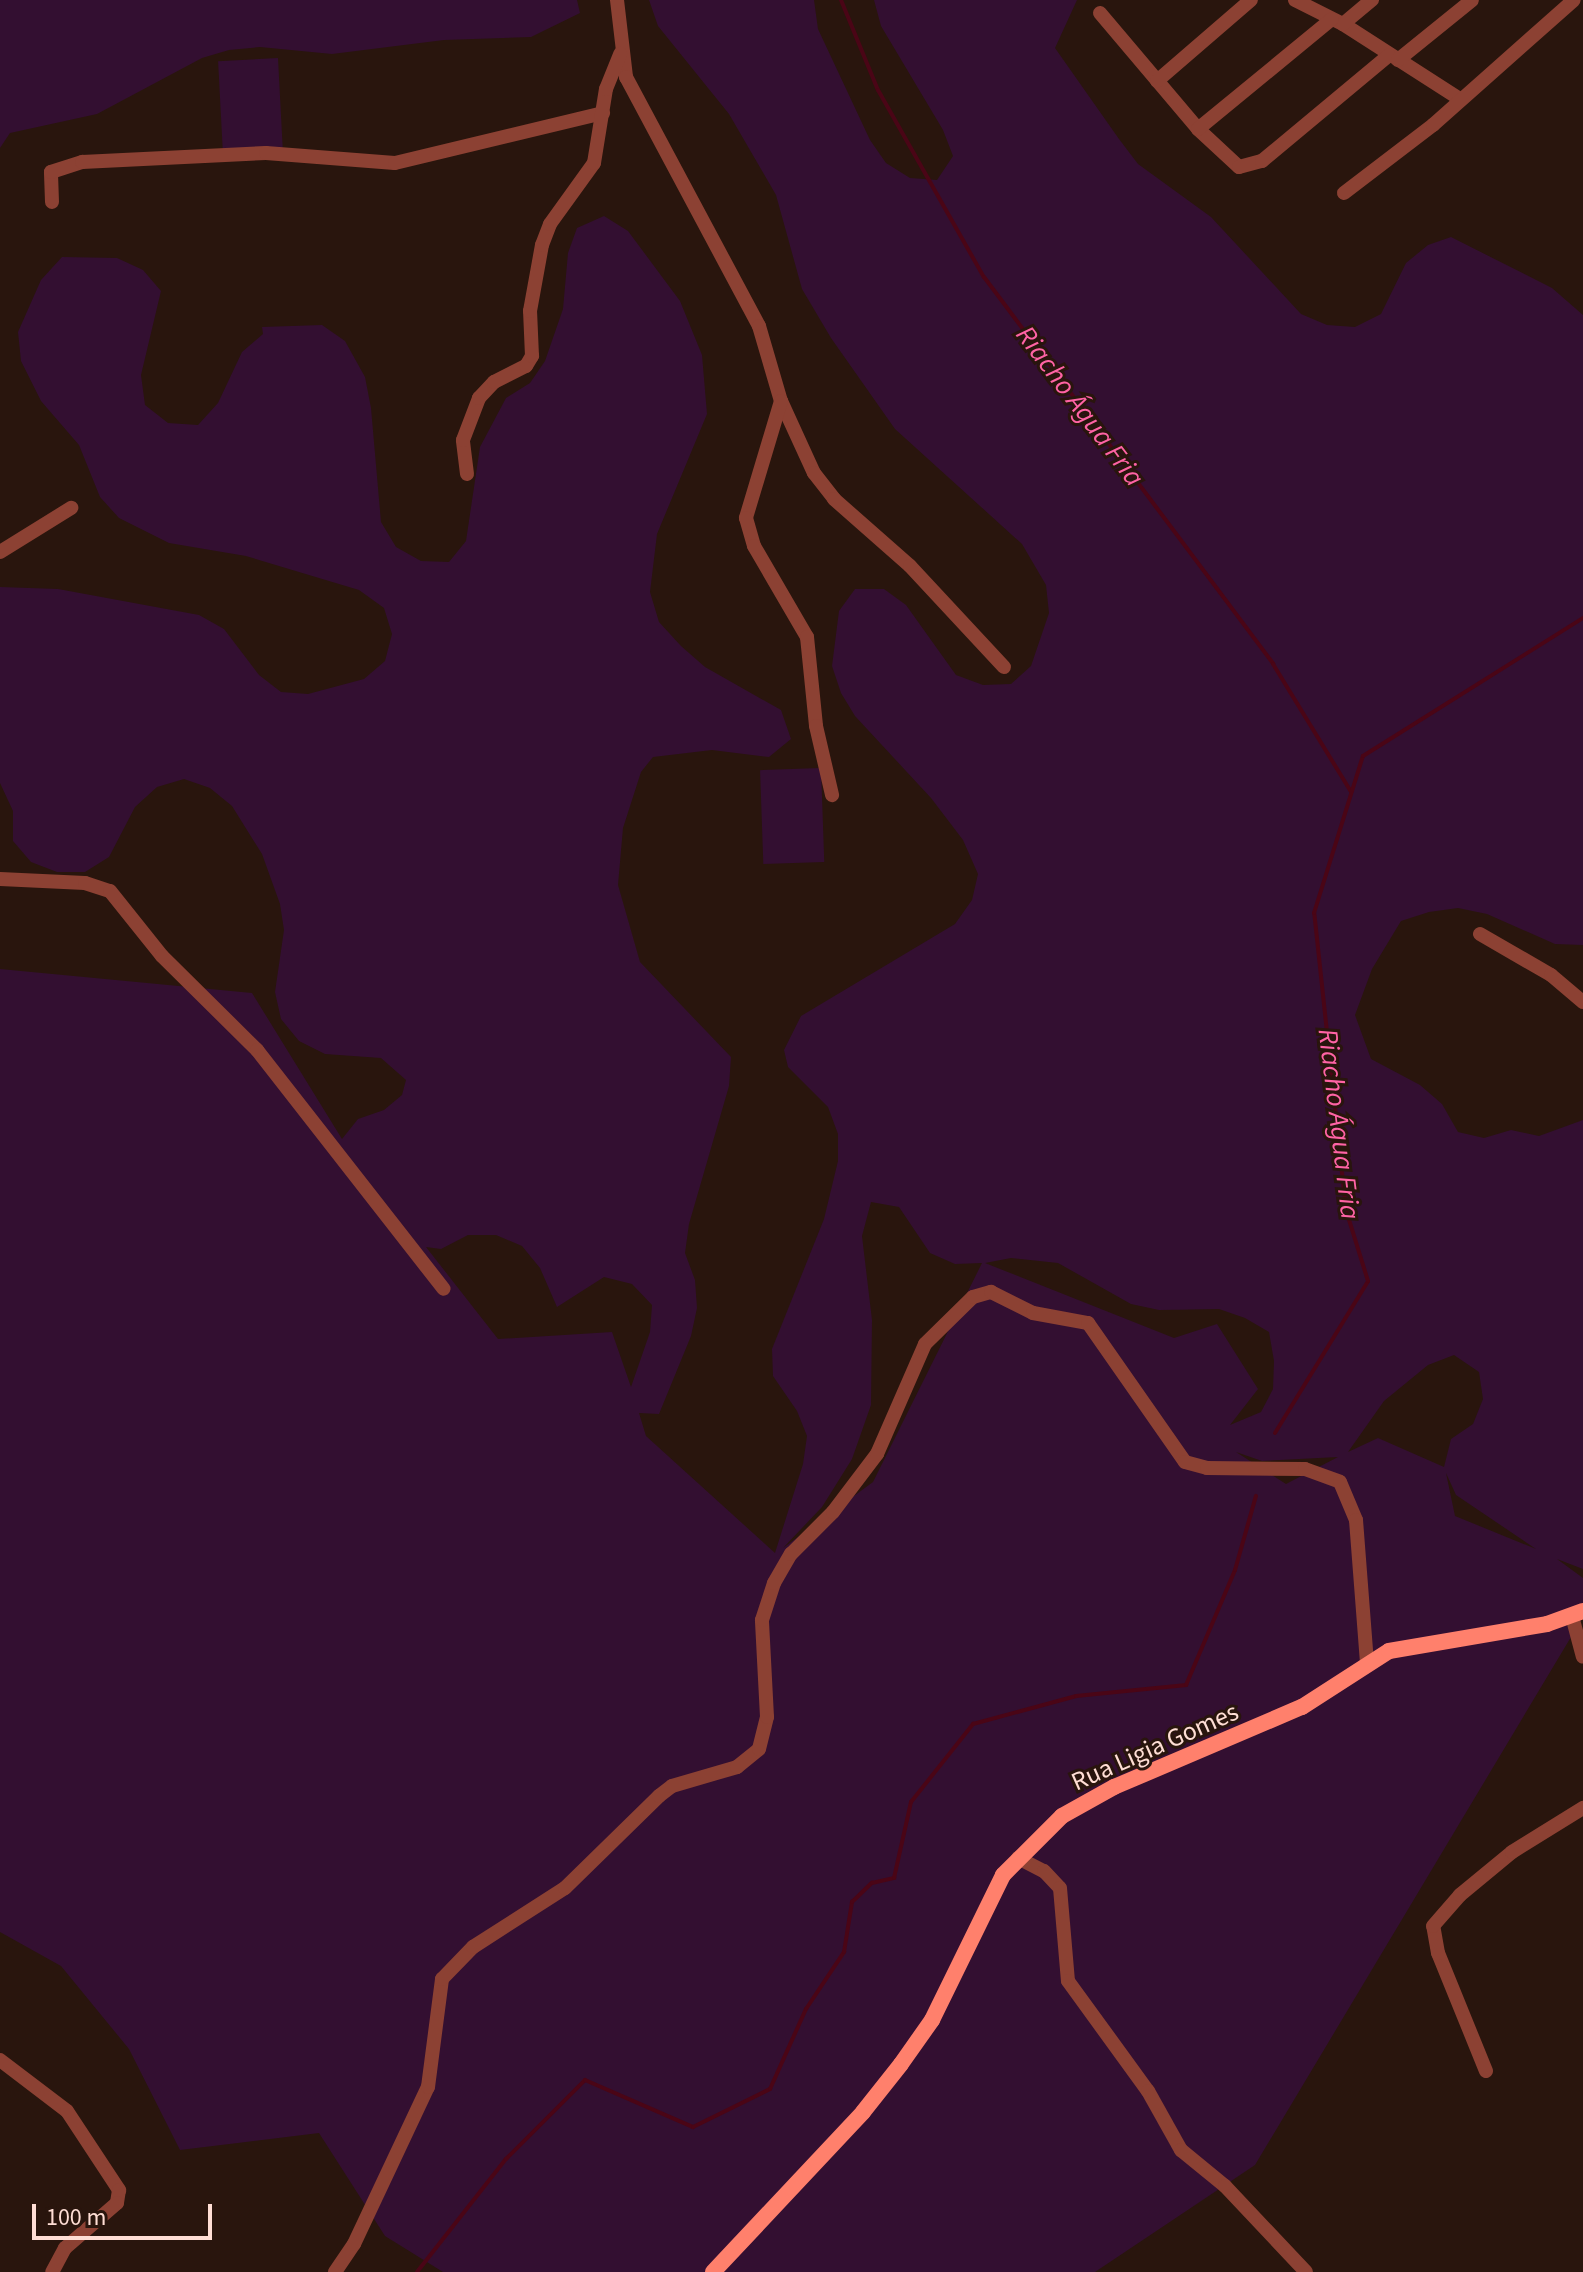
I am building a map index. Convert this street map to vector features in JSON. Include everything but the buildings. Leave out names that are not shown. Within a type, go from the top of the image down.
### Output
[{"type":"street","points":[[617,0],[620,54],[635,96],[759,326],[781,401],[802,451],[834,499],[910,566],[1004,667]]},
{"type":"street","points":[[1157,81],[1251,0]]},
{"type":"street","points":[[1295,0],[1337,21],[1460,99]]},
{"type":"street","points":[[1198,129],[1337,21],[1372,0]]},
{"type":"street","points":[[1100,13],[1198,129],[1229,161],[1248,168],[1472,0]]},
{"type":"street","points":[[1344,193],[1460,99],[1574,0]]},
{"type":"street","points":[[467,474],[463,440],[479,398],[494,382],[526,366],[532,356],[530,311],[542,245],[550,224],[589,174],[599,147],[610,75],[620,54]]},
{"type":"street","points":[[52,202],[51,172],[82,162],[266,153],[395,163],[603,113]]},
{"type":"street","points":[[781,401],[746,518],[754,546],[807,637],[816,726],[832,795]]},
{"type":"street","points":[[0,552],[71,508]]},
{"type":"street","points":[[0,879],[85,883],[110,891],[162,956],[257,1050],[444,1289]]},
{"type":"street","points":[[1480,934],[1551,975],[1583,1002]]},
{"type":"street","points":[[335,2272],[354,2244],[428,2087],[436,1996],[446,1972],[473,1947],[565,1888],[672,1786],[737,1767],[759,1749],[767,1717],[762,1620],[774,1583],[791,1554],[833,1512],[877,1454],[925,1344],[973,1297],[991,1292],[1033,1313],[1088,1323],[1185,1462],[1195,1467],[1305,1469],[1340,1482],[1356,1520],[1367,1663]]},
{"type":"street","points":[[1578,1614],[1583,1657]]},
{"type":"street","name":"Rua Ligia Gomes","points":[[713,2272],[901,2064],[932,2020],[986,1904],[1018,1858],[1062,1816],[1086,1801],[1302,1707],[1389,1651],[1430,1640],[1578,1614]]},
{"type":"street","points":[[1486,2071],[1438,1953],[1433,1926],[1460,1895],[1512,1852],[1583,1808]]},
{"type":"street","points":[[1018,1858],[1044,1871],[1060,1888],[1068,1981],[1148,2091],[1181,2150],[1225,2186],[1306,2272]]},
{"type":"street","points":[[0,2060],[67,2111],[119,2190],[117,2203],[65,2248],[52,2272]]},
{"type":"shaded area","points":[[0,0],[577,0],[580,13],[531,37],[444,40],[332,54],[260,47],[229,50],[202,58],[97,114],[10,133],[0,148]]},
{"type":"shaded area","points":[[649,0],[814,0],[818,29],[870,140],[886,163],[910,178],[937,180],[953,156],[943,130],[881,26],[874,0],[1077,0],[1055,48],[1119,139],[1138,164],[1211,217],[1301,314],[1327,325],[1355,327],[1381,314],[1406,263],[1428,245],[1451,237],[1552,288],[1583,315],[1583,945],[1555,944],[1487,914],[1458,908],[1429,912],[1401,921],[1372,969],[1355,1015],[1371,1059],[1420,1085],[1442,1104],[1458,1132],[1484,1138],[1511,1130],[1539,1136],[1583,1120],[1583,1569],[1557,1559],[1583,1578],[1583,1617],[1255,2165],[1095,2272],[443,2272],[385,2236],[319,2133],[180,2150],[129,2049],[61,1966],[0,1932],[0,969],[252,993],[342,1139],[358,1119],[384,1110],[402,1095],[406,1080],[381,1058],[325,1054],[299,1041],[281,1019],[275,992],[284,930],[280,904],[262,854],[232,806],[210,788],[184,779],[157,787],[135,807],[109,857],[85,872],[57,872],[31,862],[13,841],[13,811],[0,783],[0,587],[58,589],[199,615],[224,629],[259,675],[281,692],[308,694],[364,679],[385,661],[392,634],[384,608],[359,590],[246,556],[169,543],[119,518],[100,497],[79,445],[41,401],[21,361],[18,332],[41,280],[62,257],[117,258],[143,270],[161,291],[141,375],[145,405],[168,423],[198,425],[218,403],[242,352],[263,334],[262,327],[322,325],[345,341],[365,377],[371,408],[381,522],[396,547],[421,561],[449,562],[466,541],[480,447],[506,398],[530,383],[545,361],[563,309],[568,253],[577,228],[604,216],[628,231],[680,301],[702,355],[707,414],[657,534],[650,592],[659,622],[681,646],[705,667],[781,710],[791,739],[769,757],[712,750],[653,757],[641,772],[623,828],[618,885],[640,962],[731,1057],[729,1086],[689,1224],[685,1253],[695,1280],[697,1308],[691,1336],[659,1414],[639,1413],[646,1436],[775,1553],[803,1464],[807,1436],[797,1411],[773,1376],[772,1349],[824,1219],[838,1161],[838,1134],[828,1107],[788,1067],[784,1050],[801,1016],[955,924],[972,900],[978,874],[963,840],[931,798],[855,716],[841,693],[832,666],[839,611],[855,589],[884,589],[906,605],[956,675],[983,685],[1011,684],[1031,666],[1049,613],[1046,585],[1022,544],[895,429],[831,338],[802,289],[776,195],[729,114],[658,26]],"holes":[[[871,1202],[899,1207],[930,1253],[955,1264],[982,1263],[873,1482],[783,1548],[822,1507],[852,1459],[871,1405],[872,1320],[862,1236]],[[468,1235],[496,1235],[522,1246],[540,1268],[557,1307],[604,1277],[632,1284],[652,1305],[650,1332],[631,1387],[612,1332],[498,1339],[426,1247],[441,1249]],[[1011,1258],[1058,1263],[1131,1304],[1159,1310],[1219,1309],[1245,1318],[1269,1332],[1274,1361],[1273,1389],[1261,1412],[1230,1425],[1258,1389],[1217,1324],[1174,1338],[985,1263]],[[1454,1355],[1479,1372],[1483,1399],[1473,1424],[1451,1439],[1444,1467],[1378,1438],[1348,1452],[1384,1401],[1428,1365]],[[1236,1452],[1262,1461],[1338,1457],[1286,1484]],[[1446,1473],[1456,1495],[1536,1549],[1455,1516]]]},
{"type":"shaded area","points":[[278,58],[283,148],[223,151],[218,61]]},
{"type":"shaded area","points":[[821,768],[824,862],[763,864],[760,770]]},
{"type":"waterway","name":"Riacho Água Fria","points":[[841,0],[878,90],[984,277],[1273,664],[1351,792]]},
{"type":"waterway","name":"Riacho Água Fria","points":[[1275,1433],[1368,1281],[1346,1210],[1314,913],[1363,756],[1583,618]]},
{"type":"waterway","name":"Riacho Água Fria","points":[[417,2272],[506,2159],[585,2080],[693,2127],[770,2089],[806,2009],[844,1952],[852,1902],[872,1883],[894,1878],[911,1802],[973,1724],[1076,1696],[1186,1685],[1235,1570],[1256,1496]]}]
